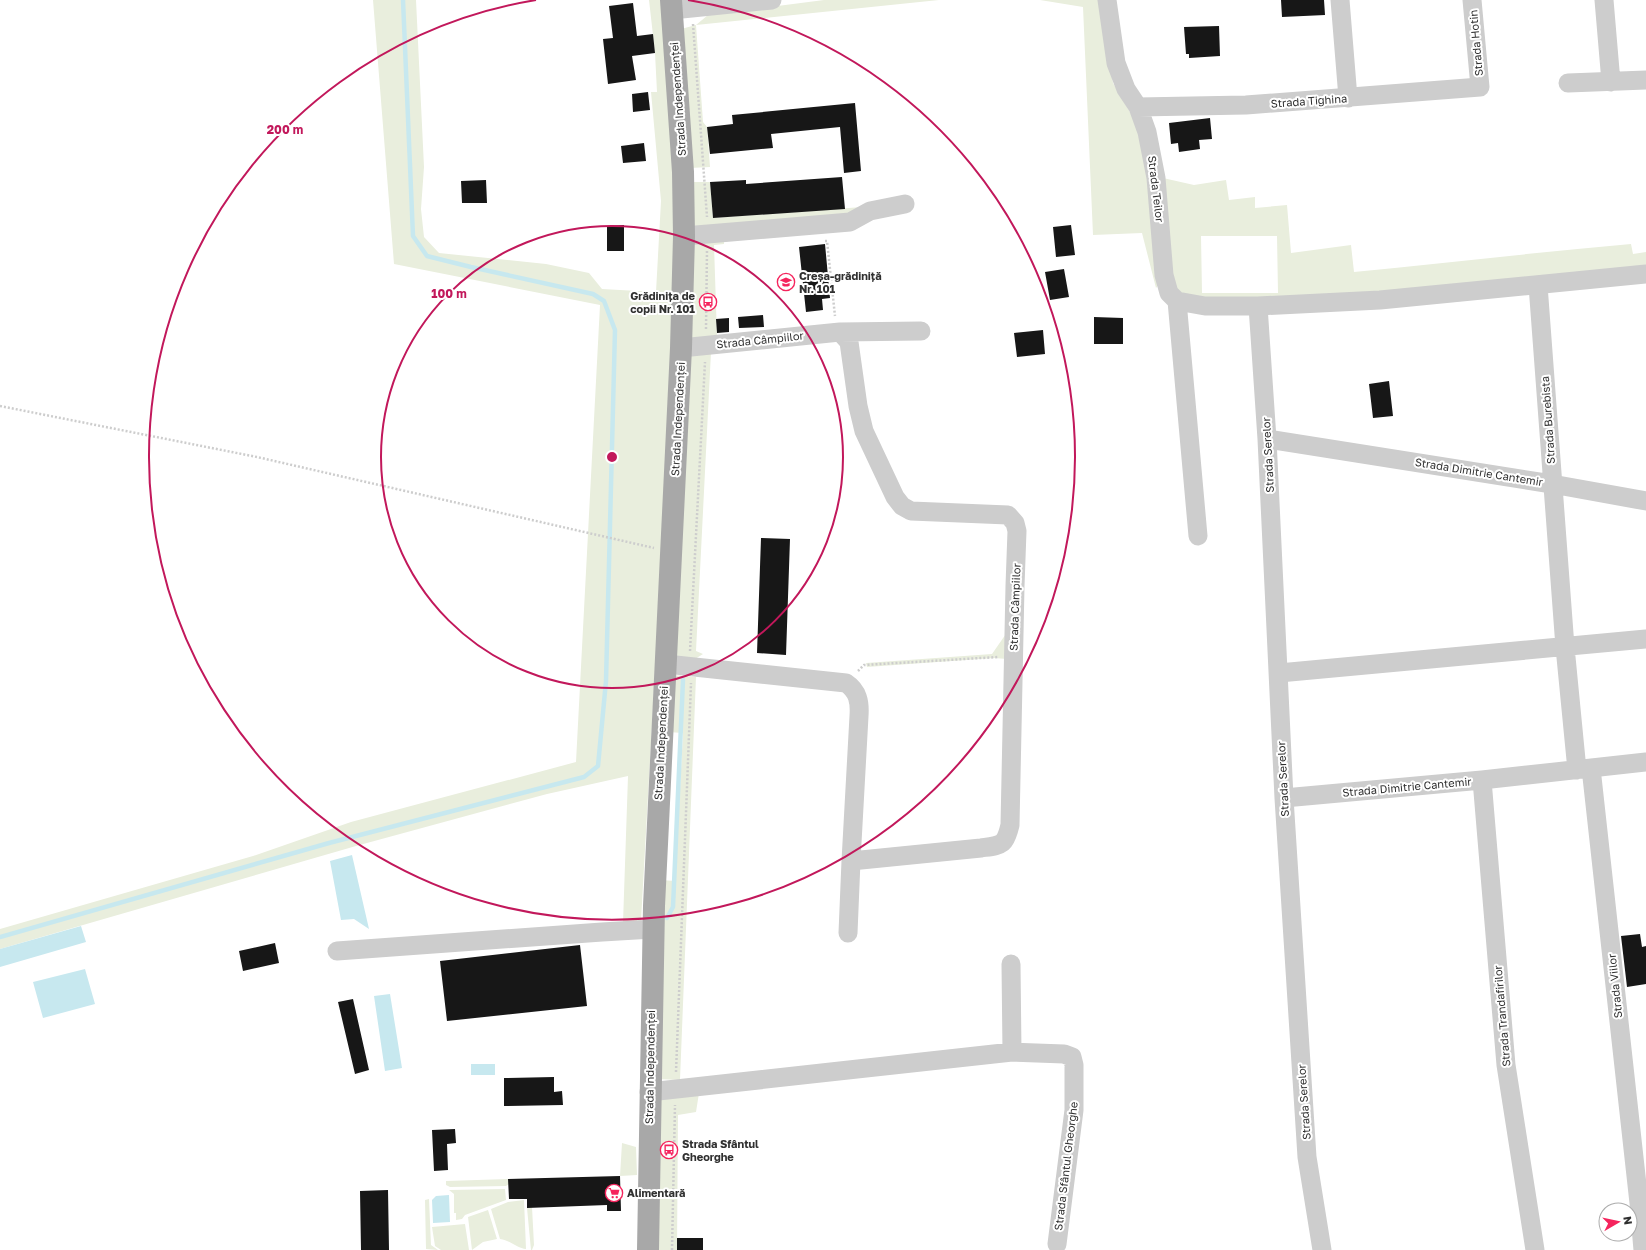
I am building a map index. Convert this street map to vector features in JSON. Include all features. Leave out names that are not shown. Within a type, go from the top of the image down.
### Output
[{"type":"main road","name":"Strada Independenței","points":[[648,1250],[649,1092],[653,929],[681,348],[684,236],[678,6]]},
{"type":"street","points":[[678,6],[772,0]]},
{"type":"street","name":"Strada Teilor","points":[[1107,0],[1116,63],[1126,89],[1138,107],[1147,132],[1156,178],[1164,276],[1169,293],[1177,301]]},
{"type":"street","points":[[1340,0],[1348,98]]},
{"type":"street","name":"Strada Hotin","points":[[1472,0],[1480,87]]},
{"type":"street","points":[[1604,0],[1611,82]]},
{"type":"street","points":[[1568,83],[1646,80]]},
{"type":"street","name":"Strada Tighina","points":[[1138,107],[1246,105],[1480,87]]},
{"type":"street","points":[[684,236],[850,222],[870,211],[905,204]]},
{"type":"street","points":[[1198,536],[1177,301],[1205,306],[1258,306],[1380,300],[1646,274]]},
{"type":"street","name":"Strada Burebista","points":[[1538,285],[1552,484]]},
{"type":"street","name":"Strada Serelor","points":[[1258,306],[1267,439],[1284,798],[1307,1157],[1322,1250]]},
{"type":"street","name":"Strada Câmpiilor","points":[[681,348],[840,332],[921,331]]},
{"type":"street","name":"Strada Câmpiilor","points":[[840,332],[849,342],[864,431],[895,497],[902,506],[911,510],[1008,515],[1015,523],[1017,531],[1010,825],[1007,839],[1000,845],[981,848],[851,861]]},
{"type":"street","name":"Strada Dimitrie Cantemir","points":[[1267,439],[1552,484],[1565,647],[1584,769]]},
{"type":"street","points":[[1552,484],[1646,501]]},
{"type":"street","points":[[1279,673],[1646,639]]},
{"type":"street","points":[[666,664],[846,683],[853,687],[860,703],[848,933]]},
{"type":"street","name":"Strada Dimitrie Cantemir","points":[[1284,798],[1482,780],[1646,762]]},
{"type":"street","name":"Strada Viilor","points":[[1584,769],[1643,1202],[1643,1250]]},
{"type":"street","name":"Strada Trandafirilor","points":[[1482,780],[1506,1065],[1535,1250]]},
{"type":"street","points":[[338,951],[653,929]]},
{"type":"street","points":[[1011,964],[1012,1052]]},
{"type":"street","name":"Strada Sfântul Gheorghe","points":[[649,1092],[1012,1052],[1064,1054],[1072,1057],[1074,1065],[1074,1110],[1057,1244]]},
{"type":"path","points":[[672,1250],[676,1089],[691,666],[705,346],[708,235],[704,171],[678,6]]},
{"type":"path","points":[[819,242],[826,241],[833,312],[840,332]]},
{"type":"path","points":[[0,406],[257,457],[671,552]]},
{"type":"path","points":[[846,683],[864,665],[992,656],[1013,658]]},
{"type":"green space","points":[[373,0],[416,0],[424,167],[421,209],[424,237],[439,253],[546,264],[589,273],[602,289],[656,292],[661,201],[651,92],[657,92],[655,53],[649,0],[666,0],[674,111],[676,295],[641,921],[623,923],[628,776],[547,794],[356,846],[0,949],[0,929],[253,856],[351,822],[576,762],[600,305],[394,264]]},
{"type":"green space","points":[[824,0],[939,0],[696,25],[708,15]]},
{"type":"green space","points":[[1040,0],[1101,0],[1113,83],[1134,119],[1147,167],[1159,284],[1156,288],[1142,233],[1093,235],[1083,7]]},
{"type":"green space","points":[[696,25],[703,122],[707,127],[710,167],[690,168],[681,29]]},
{"type":"green space","points":[[1163,178],[1194,185],[1226,180],[1229,200],[1255,197],[1255,208],[1287,205],[1291,253],[1351,245],[1354,272],[1631,244],[1633,254],[1646,252],[1646,266],[1394,294],[1201,302],[1178,293],[1171,283]],"holes":[[[1201,236],[1277,236],[1278,293],[1202,293]]]},
{"type":"green space","points":[[689,182],[710,182],[713,218],[862,207],[850,218],[691,233]]},
{"type":"green space","points":[[724,241],[724,244],[714,245],[717,336],[690,340],[691,243]]},
{"type":"green space","points":[[711,352],[696,651],[703,654],[695,659],[673,657],[689,356]]},
{"type":"green space","points":[[1008,631],[1007,659],[994,658],[867,667],[866,663],[992,654]]},
{"type":"green space","points":[[672,675],[696,677],[680,1080],[657,1079],[660,880],[675,881],[683,733],[668,732]]},
{"type":"green space","points":[[699,1093],[696,1112],[678,1115],[677,1250],[657,1250],[658,1097]]},
{"type":"green space","points":[[622,1143],[636,1147],[637,1175],[620,1176]]},
{"type":"green space","points":[[508,1179],[509,1184],[506,1186],[450,1187],[446,1185],[446,1181]]},
{"type":"green space","points":[[505,1189],[506,1200],[465,1215],[462,1219],[456,1220],[456,1213],[454,1213],[454,1194],[449,1190]]},
{"type":"green space","points":[[429,1199],[431,1245],[438,1250],[426,1249],[425,1200]]},
{"type":"green space","points":[[524,1200],[526,1249],[520,1248],[500,1239],[491,1209],[508,1202]]},
{"type":"green space","points":[[532,1207],[534,1245],[531,1250],[527,1208]]},
{"type":"green space","points":[[488,1210],[497,1239],[483,1242],[472,1250],[468,1217]]},
{"type":"green space","points":[[465,1224],[469,1250],[441,1250],[435,1246],[432,1227]]},
{"type":"water","points":[[352,855],[369,929],[354,919],[341,920],[330,861]]},
{"type":"water","points":[[81,926],[86,942],[0,967],[0,949]]},
{"type":"water","points":[[85,969],[95,1004],[43,1018],[33,982]]},
{"type":"water","points":[[390,994],[402,1068],[385,1071],[374,996]]},
{"type":"water","points":[[471,1064],[495,1064],[495,1075],[471,1075]]},
{"type":"water","points":[[449,1195],[450,1222],[433,1223],[432,1200],[436,1196]]},
{"type":"building","points":[[1281,0],[1324,0],[1325,15],[1282,17]]},
{"type":"building","points":[[633,3],[637,36],[653,34],[655,53],[632,56],[636,80],[608,84],[603,39],[613,38],[609,6]]},
{"type":"building","points":[[1219,26],[1220,56],[1189,58],[1189,54],[1186,54],[1184,27]]},
{"type":"building","points":[[648,92],[650,110],[633,112],[632,94]]},
{"type":"building","points":[[855,103],[861,171],[844,173],[840,127],[771,134],[773,148],[710,154],[707,127],[733,124],[732,115]]},
{"type":"building","points":[[1210,118],[1212,139],[1199,140],[1200,149],[1179,152],[1178,143],[1171,144],[1169,123]]},
{"type":"building","points":[[644,143],[646,161],[623,163],[621,146]]},
{"type":"building","points":[[842,177],[845,209],[713,218],[710,182],[746,180],[746,184]]},
{"type":"building","points":[[486,180],[487,203],[462,203],[461,181]]},
{"type":"building","points":[[624,225],[624,251],[607,251],[607,226]]},
{"type":"building","points":[[1071,225],[1075,255],[1056,257],[1053,227]]},
{"type":"building","points":[[825,244],[830,298],[822,299],[823,310],[806,312],[799,247]]},
{"type":"building","points":[[1064,269],[1069,297],[1050,300],[1045,272]]},
{"type":"building","points":[[763,315],[764,327],[739,328],[738,317]]},
{"type":"building","points":[[1094,317],[1123,318],[1123,344],[1094,344]]},
{"type":"building","points":[[729,318],[729,332],[717,333],[716,319]]},
{"type":"building","points":[[1043,330],[1045,354],[1017,357],[1014,333]]},
{"type":"building","points":[[1389,381],[1393,416],[1373,418],[1369,384]]},
{"type":"building","points":[[761,538],[790,539],[786,655],[757,653]]},
{"type":"building","points":[[1640,934],[1642,947],[1646,946],[1646,984],[1627,987],[1621,936]]},
{"type":"building","points":[[275,943],[279,963],[243,971],[239,951]]},
{"type":"building","points":[[580,945],[587,1006],[447,1021],[440,961]]},
{"type":"building","points":[[353,999],[369,1070],[355,1074],[338,1002]]},
{"type":"building","points":[[554,1077],[554,1092],[562,1091],[563,1105],[504,1106],[504,1078]]},
{"type":"building","points":[[455,1129],[456,1143],[447,1144],[448,1170],[434,1171],[432,1130]]},
{"type":"building","points":[[620,1176],[621,1211],[607,1211],[607,1205],[527,1208],[527,1199],[509,1199],[508,1179]]},
{"type":"building","points":[[388,1190],[389,1250],[361,1250],[360,1191]]},
{"type":"building","points":[[677,1238],[703,1238],[703,1250],[677,1250]]},
{"type":"waterway","points":[[0,937],[329,843],[584,777],[598,766],[606,681],[615,330],[604,301],[593,294],[427,256],[413,236],[403,0]]},
{"type":"waterway","points":[[667,918],[673,907],[683,680]]},
{"type":"place","name":"Creșa-grădiniță Nr. 101","points":[[786,282]]},
{"type":"place","name":"Grădinița de copii Nr. 101","points":[[708,302]]},
{"type":"place","name":"Strada Sfântul Gheorghe","points":[[669,1150]]},
{"type":"place","name":"Alimentară","points":[[614,1193]]}]
